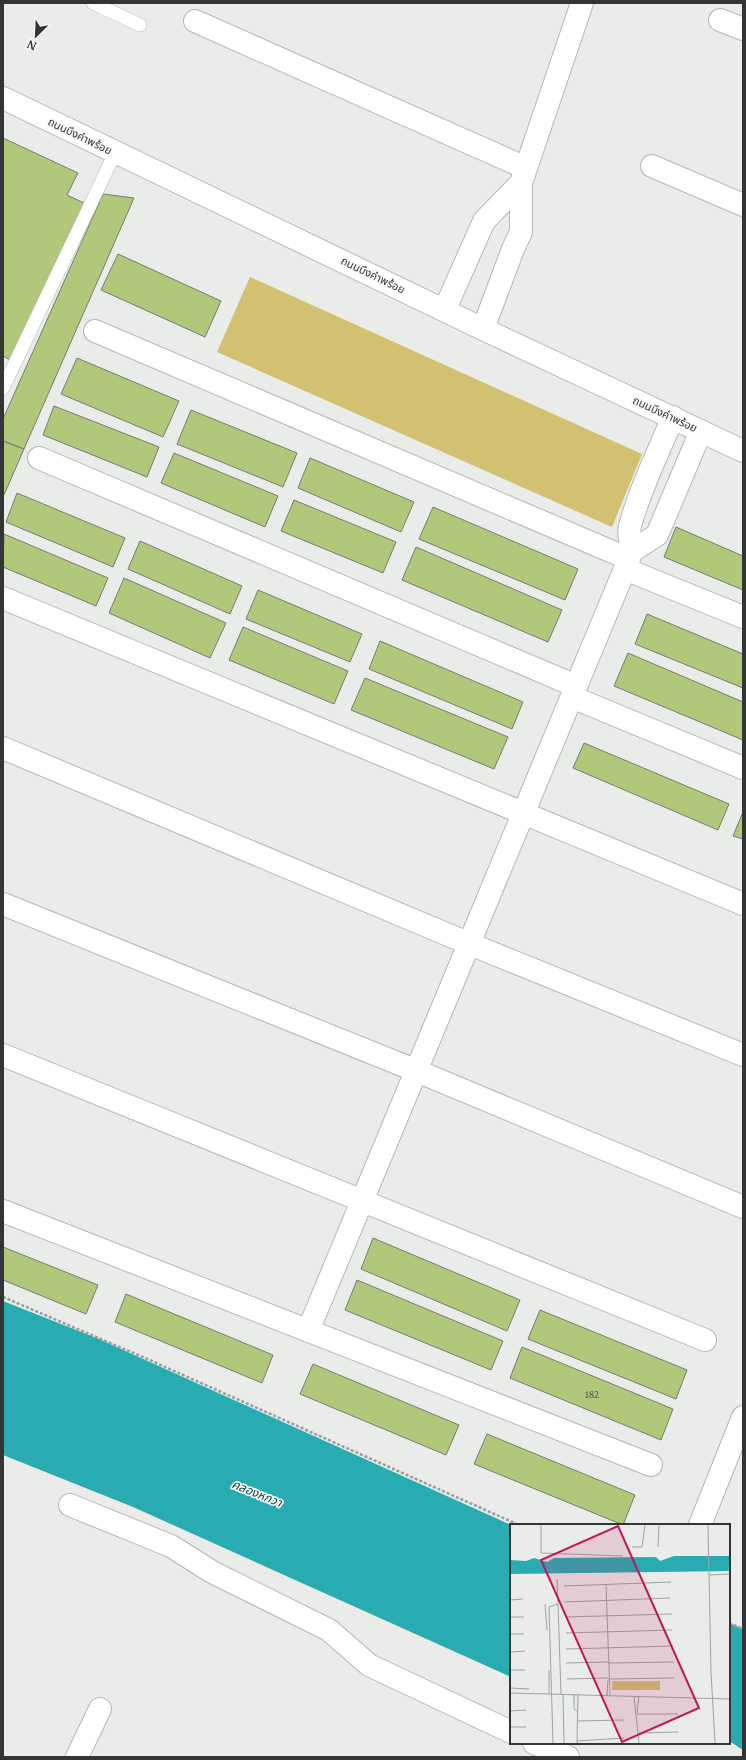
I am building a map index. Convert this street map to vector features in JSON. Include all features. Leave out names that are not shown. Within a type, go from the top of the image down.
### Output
[{"type":"street","points":[[483,329],[513,249],[521,232],[523,175],[577,4]]},
{"type":"street","points":[[720,20],[743,29]]},
{"type":"street","points":[[195,21],[523,175]]},
{"type":"street","name":"ถนนบึงคำพร้อย","points":[[3,98],[483,329],[743,451]]},
{"type":"street","points":[[652,166],[743,204]]},
{"type":"street","points":[[444,309],[484,221],[523,175]]},
{"type":"street","points":[[95,331],[628,560],[743,617]]},
{"type":"street","points":[[308,1331],[363,1202],[628,560],[629,528],[638,501],[673,417]]},
{"type":"street","points":[[628,560],[657,535],[701,431]]},
{"type":"street","points":[[38,458],[574,692],[743,768]]},
{"type":"street","points":[[3,598],[743,904]]},
{"type":"street","points":[[3,748],[470,944],[743,1055]]},
{"type":"street","points":[[3,904],[417,1071],[743,1207]]},
{"type":"street","points":[[3,1055],[705,1340]]},
{"type":"street","points":[[3,1211],[651,1465]]},
{"type":"street","points":[[700,1524],[743,1418]]},
{"type":"street","points":[[70,1505],[170,1546],[212,1572],[329,1630],[369,1665],[510,1732]]},
{"type":"street","points":[[77,1757],[100,1709]]},
{"type":"street","points":[[536,1744],[568,1757]]},
{"type":"lane","points":[[93,3],[140,25]]},
{"type":"lane","points":[[3,388],[115,153]]},
{"type":"path","points":[[3,1297],[145,1358],[518,1524]]},
{"type":"path","points":[[730,1624],[743,1630]]},
{"type":"shaded area","points":[[250,277],[642,454],[612,527],[217,352]]},
{"type":"water","name":"คลองหกวา","points":[[3,1301],[99,1339],[510,1525],[510,1677],[133,1507],[3,1455]]},
{"type":"water","points":[[730,1623],[743,1629],[743,1750],[730,1742]]},
{"type":"building","points":[[3,138],[78,173],[67,195],[84,203],[10,360],[3,356]]},
{"type":"building","points":[[103,194],[134,198],[24,449],[3,441],[3,419]]},
{"type":"building","points":[[118,254],[221,301],[205,337],[101,290]]},
{"type":"building","points":[[77,358],[179,401],[163,437],[61,394]]},
{"type":"building","points":[[54,406],[159,447],[147,477],[43,435]]},
{"type":"building","points":[[191,410],[297,453],[283,487],[177,444]]},
{"type":"building","points":[[3,441],[24,449],[4,495],[3,494]]},
{"type":"building","points":[[174,453],[278,496],[265,527],[161,483]]},
{"type":"building","points":[[310,458],[414,502],[401,532],[298,488]]},
{"type":"building","points":[[17,493],[125,538],[113,567],[6,522]]},
{"type":"building","points":[[294,500],[396,542],[383,573],[281,531]]},
{"type":"building","points":[[433,507],[578,569],[565,600],[419,539]]},
{"type":"building","points":[[676,527],[743,556],[743,590],[664,557]]},
{"type":"building","points":[[4,534],[108,578],[96,606],[3,567]]},
{"type":"building","points":[[140,541],[242,586],[230,614],[128,569]]},
{"type":"building","points":[[416,547],[562,610],[548,642],[402,580]]},
{"type":"building","points":[[124,578],[226,623],[210,658],[109,613]]},
{"type":"building","points":[[258,590],[362,634],[350,662],[246,619]]},
{"type":"building","points":[[647,614],[743,654],[743,688],[635,644]]},
{"type":"building","points":[[243,627],[348,671],[334,704],[229,660]]},
{"type":"building","points":[[380,641],[523,702],[512,729],[369,669]]},
{"type":"building","points":[[628,653],[743,702],[743,740],[614,686]]},
{"type":"building","points":[[365,678],[508,737],[494,769],[351,710]]},
{"type":"building","points":[[584,743],[729,804],[718,830],[573,768]]},
{"type":"building","points":[[743,812],[743,839],[733,836]]},
{"type":"building","points":[[373,1238],[520,1300],[507,1331],[361,1269]]},
{"type":"building","points":[[3,1247],[98,1285],[86,1314],[3,1280]]},
{"type":"building","points":[[357,1280],[503,1341],[491,1370],[345,1310]]},
{"type":"building","points":[[126,1294],[273,1355],[262,1383],[115,1322]]},
{"type":"building","points":[[540,1310],[687,1370],[676,1399],[528,1339]]},
{"type":"building","points":[[522,1347],[673,1409],[661,1440],[510,1378]]},
{"type":"building","points":[[313,1364],[459,1425],[446,1455],[300,1394]]},
{"type":"building","points":[[487,1434],[635,1495],[623,1524],[621,1524],[474,1464]]}]
